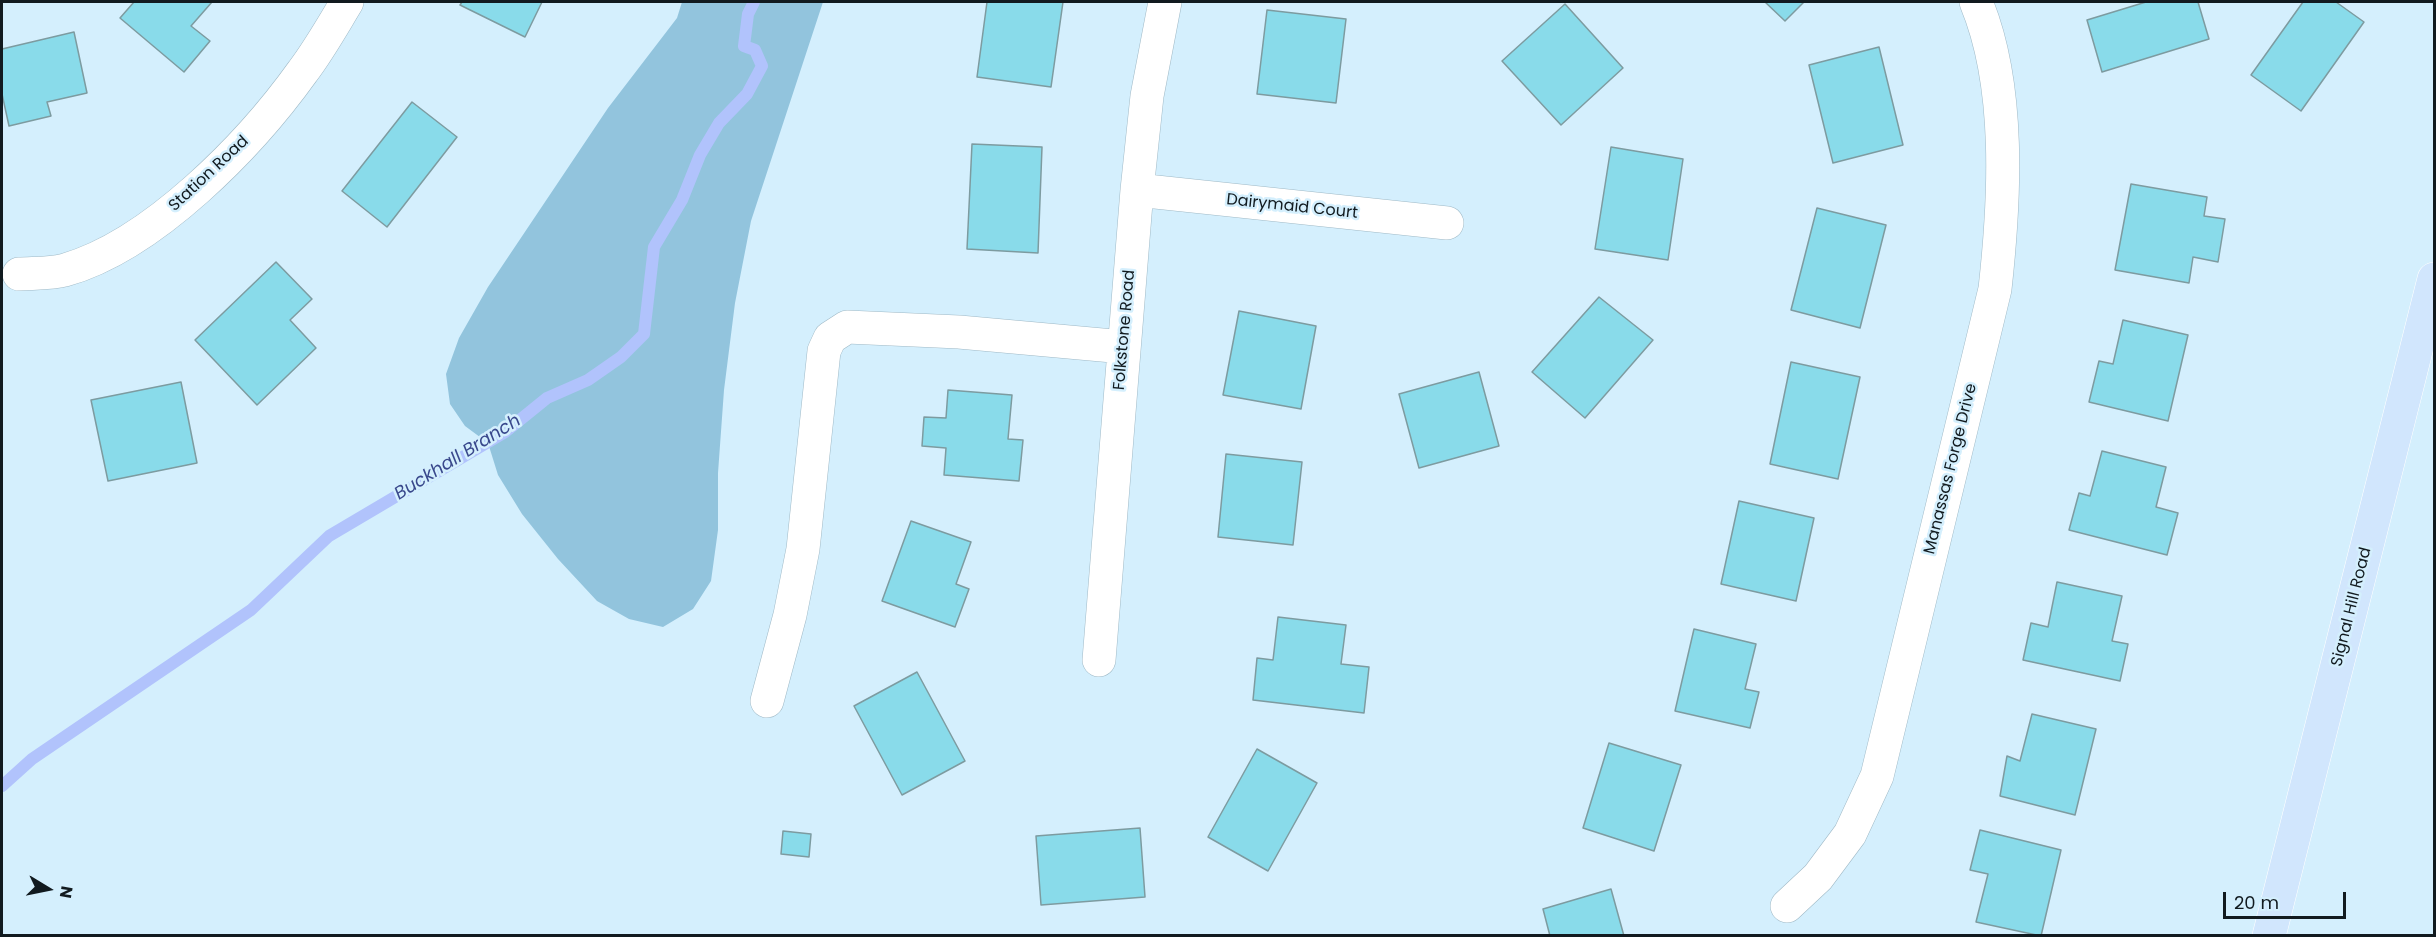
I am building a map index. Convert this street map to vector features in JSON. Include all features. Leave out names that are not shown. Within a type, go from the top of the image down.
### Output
[{"type":"main road","name":"Signal Hill Road","points":[[2269,936],[2434,279]]},
{"type":"street","name":"Station Road","points":[[19,274],[63,271],[110,253],[154,225],[252,133],[304,71],[347,2]]},
{"type":"street","name":"Folkstone Road","points":[[1099,660],[1137,190],[1147,96],[1165,2]]},
{"type":"street","name":"Manassas Forge Drive","points":[[1787,906],[1818,877],[1850,834],[1877,776],[1995,289],[2002,223],[2003,141],[1993,59],[1976,2]]},
{"type":"street","name":"Dairymaid Court","points":[[1137,190],[1447,224]]},
{"type":"street","points":[[767,701],[790,615],[803,549],[824,351],[830,338],[847,327],[959,332],[1124,347]]},
{"type":"shaded area","points":[[682,2],[823,2],[751,221],[735,303],[724,390],[718,473],[718,530],[711,581],[693,609],[663,627],[629,619],[597,601],[558,559],[522,514],[498,475],[488,443],[465,426],[450,404],[446,374],[459,338],[488,287],[608,108],[677,18]]},
{"type":"building","points":[[134,2],[212,2],[191,26],[210,41],[184,72],[120,18]]},
{"type":"building","points":[[462,2],[542,2],[525,37],[460,5]]},
{"type":"building","points":[[987,2],[1063,2],[1051,87],[977,77]]},
{"type":"building","points":[[1765,2],[1804,2],[1785,21]]},
{"type":"building","points":[[2146,2],[2198,2],[2209,39],[2102,72],[2087,20]]},
{"type":"building","points":[[2303,2],[2336,2],[2364,22],[2301,111],[2251,75]]},
{"type":"building","points":[[1565,4],[1623,68],[1561,125],[1502,61]]},
{"type":"building","points":[[1267,10],[1346,19],[1336,103],[1257,94]]},
{"type":"building","points":[[74,32],[87,93],[47,102],[51,116],[9,126],[2,94],[2,49]]},
{"type":"building","points":[[1879,47],[1903,145],[1833,163],[1809,65]]},
{"type":"building","points":[[412,102],[457,137],[387,227],[342,191]]},
{"type":"building","points":[[972,144],[1042,147],[1038,253],[967,249]]},
{"type":"building","points":[[1611,147],[1683,159],[1668,260],[1595,249]]},
{"type":"building","points":[[2131,184],[2207,197],[2204,216],[2225,219],[2218,262],[2193,257],[2189,283],[2115,270]]},
{"type":"building","points":[[1817,208],[1886,225],[1860,328],[1791,310]]},
{"type":"building","points":[[276,262],[312,299],[290,320],[316,348],[257,405],[195,340]]},
{"type":"building","points":[[1599,297],[1653,340],[1585,418],[1532,372]]},
{"type":"building","points":[[1239,311],[1316,326],[1301,409],[1223,395]]},
{"type":"building","points":[[2123,320],[2188,335],[2168,421],[2089,402],[2099,361],[2113,364]]},
{"type":"building","points":[[1791,362],[1860,377],[1838,479],[1770,464]]},
{"type":"building","points":[[1479,372],[1499,446],[1419,468],[1399,394]]},
{"type":"building","points":[[181,382],[197,463],[108,481],[91,400]]},
{"type":"building","points":[[948,390],[1012,395],[1008,439],[1023,440],[1019,481],[944,475],[946,448],[922,446],[924,417],[946,418]]},
{"type":"building","points":[[2102,451],[2166,467],[2156,507],[2178,513],[2167,555],[2069,530],[2079,493],[2090,496]]},
{"type":"building","points":[[1226,454],[1302,462],[1293,545],[1218,537]]},
{"type":"building","points":[[1739,501],[1814,518],[1796,601],[1721,584]]},
{"type":"building","points":[[911,521],[971,542],[956,584],[969,589],[955,627],[882,601]]},
{"type":"building","points":[[2057,582],[2122,596],[2112,641],[2128,644],[2120,681],[2023,660],[2031,623],[2048,627]]},
{"type":"building","points":[[1278,617],[1346,625],[1341,664],[1369,667],[1364,713],[1253,700],[1257,658],[1273,660]]},
{"type":"building","points":[[1694,629],[1756,644],[1745,689],[1759,692],[1750,728],[1675,711]]},
{"type":"building","points":[[917,672],[965,761],[902,795],[854,706]]},
{"type":"building","points":[[2032,714],[2096,729],[2075,815],[2000,796],[2007,756],[2020,761]]},
{"type":"building","points":[[1609,743],[1681,765],[1654,851],[1583,828]]},
{"type":"building","points":[[1257,749],[1317,783],[1268,871],[1208,837]]},
{"type":"building","points":[[1140,828],[1145,897],[1041,905],[1036,836]]},
{"type":"building","points":[[1980,830],[2061,850],[2041,936],[1976,922],[1988,874],[1970,870]]},
{"type":"building","points":[[783,831],[811,834],[809,857],[781,854]]},
{"type":"building","points":[[1611,889],[1624,936],[1550,936],[1543,909]]},
{"type":"waterway","name":"Buckhall Branch","points":[[2,786],[32,759],[251,610],[329,536],[505,432],[547,398],[588,380],[621,357],[644,334],[654,247],[682,200],[700,155],[719,123],[747,94],[762,66],[755,50],[744,46],[748,14],[754,2]]}]
